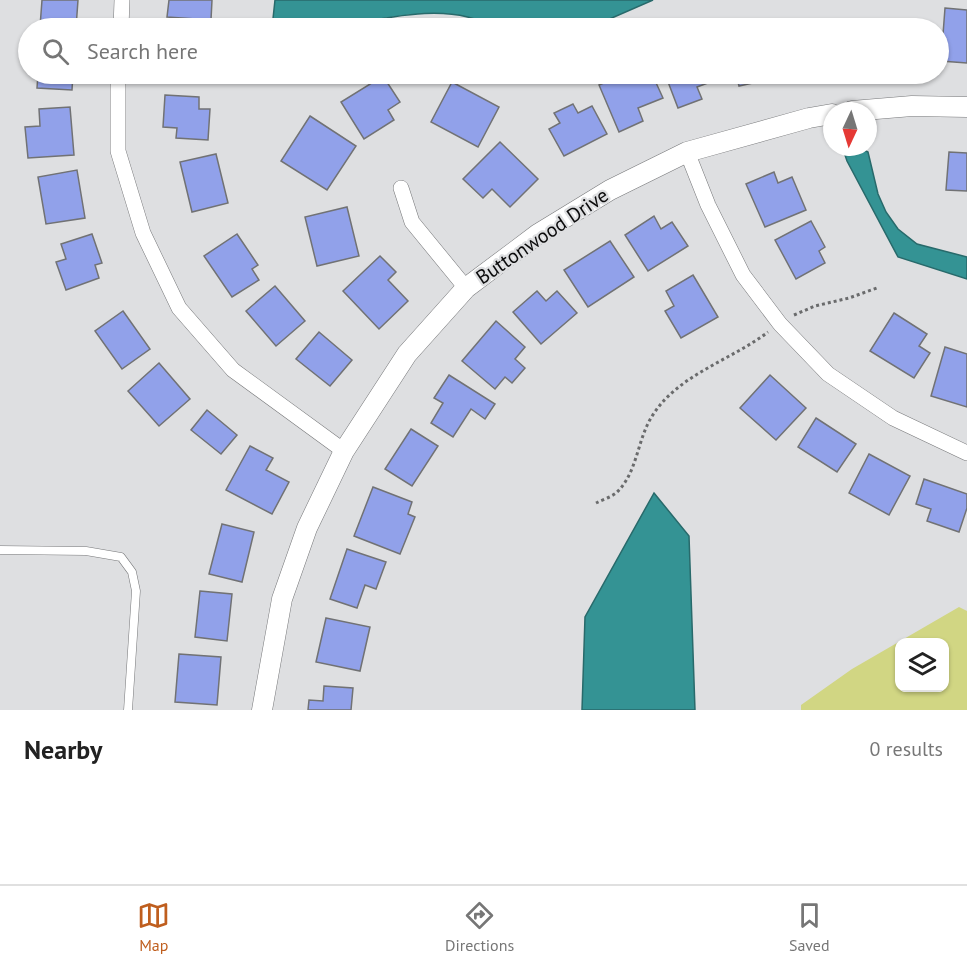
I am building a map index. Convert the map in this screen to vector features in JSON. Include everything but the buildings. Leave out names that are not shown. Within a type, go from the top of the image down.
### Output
[{"type":"street","points":[[122,18],[123,0]]},
{"type":"street","points":[[118,84],[118,151],[143,234],[179,308],[233,370],[344,451]]},
{"type":"street","points":[[877,109],[912,106],[967,107]]},
{"type":"street","name":"Buttonwood Drive","points":[[262,710],[282,599],[307,528],[344,451],[407,354],[466,288],[549,227],[610,190],[687,152],[823,116]]},
{"type":"street","points":[[687,152],[708,205],[743,275],[780,324],[828,374],[893,418],[967,453]]},
{"type":"street","points":[[401,188],[412,222],[466,288]]},
{"type":"lane","points":[[0,550],[86,551],[121,557],[132,572],[136,591],[128,710]]},
{"type":"path","points":[[596,503],[615,494],[626,481],[650,418],[679,386],[753,344],[798,312],[877,288]]},
{"type":"green space","points":[[959,607],[967,611],[967,710],[801,710],[801,705],[852,669],[895,644],[895,692],[949,692],[949,638],[906,638]]},
{"type":"water","points":[[275,0],[653,0],[612,18],[468,18],[437,13],[388,18],[273,18]]},
{"type":"water","points":[[845,156],[869,156],[878,194],[886,212],[898,229],[917,244],[967,257],[967,279],[898,257]]},
{"type":"water","points":[[654,493],[689,536],[695,710],[582,710],[585,617]]}]
